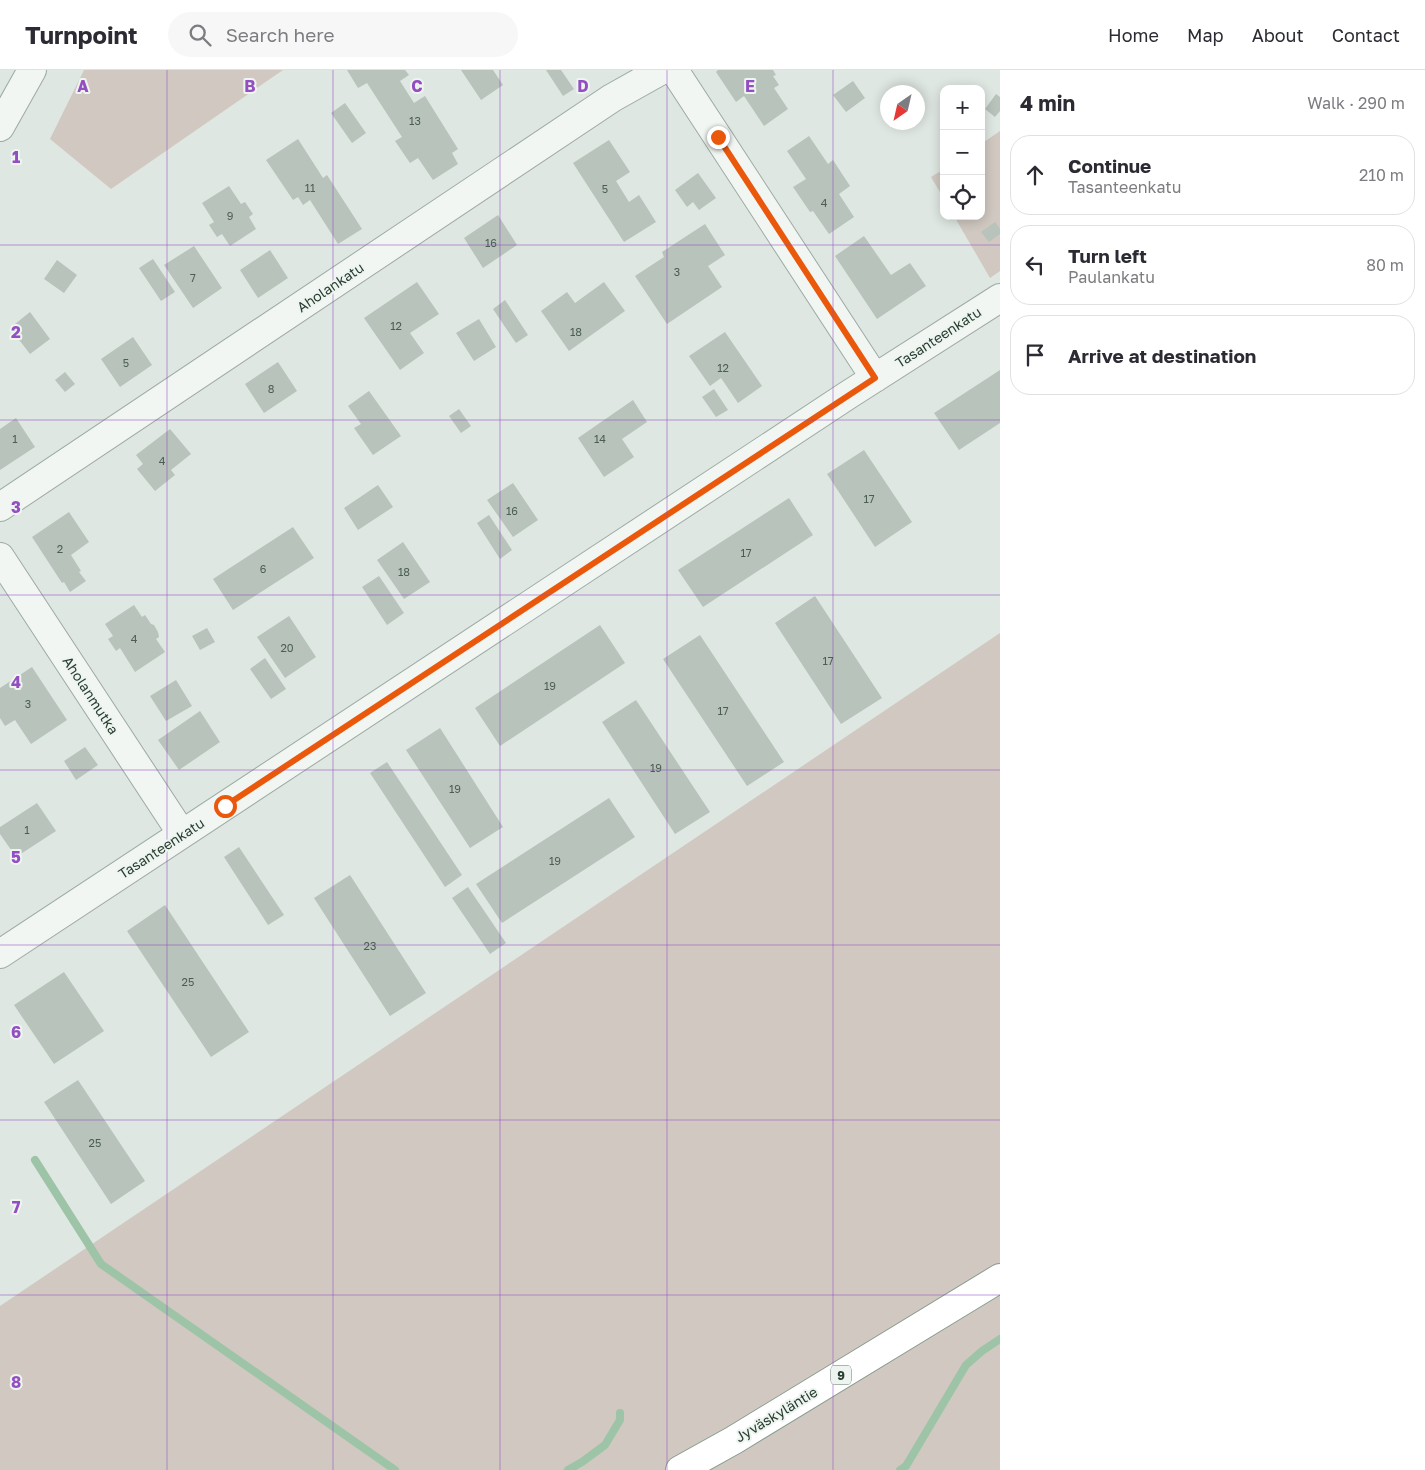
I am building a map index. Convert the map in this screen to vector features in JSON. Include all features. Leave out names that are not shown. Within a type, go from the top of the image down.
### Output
[{"type":"highway","name":"Jyväskyläntie","points":[[680,1470],[743,1434],[1000,1278]]},
{"type":"street","points":[[0,128],[32,70]]},
{"type":"street","name":"Aholankatu","points":[[0,507],[605,104],[662,70]]},
{"type":"street","points":[[674,70],[875,378]]},
{"type":"street","name":"Tasanteenkatu","points":[[0,954],[875,378],[1000,298]]},
{"type":"street","name":"Aholanmutka","points":[[0,557],[182,834]]},
{"type":"shaded area","points":[[84,70],[283,70],[111,189],[50,139]]},
{"type":"shaded area","points":[[1000,131],[1000,271],[990,278],[956,220],[985,220],[985,141]]},
{"type":"shaded area","points":[[940,171],[940,192],[931,177]]},
{"type":"shaded area","points":[[1000,633],[1000,1470],[0,1470],[0,1306]]},
{"type":"building","points":[[347,70],[405,70],[409,75],[400,81],[414,103],[425,96],[458,149],[452,153],[458,164],[433,180],[418,158],[410,163],[395,141],[402,137],[367,83],[358,88]]},
{"type":"building","points":[[461,70],[493,70],[503,85],[481,100]]},
{"type":"building","points":[[546,70],[561,70],[574,89],[563,96]]},
{"type":"building","points":[[718,70],[773,70],[776,75],[773,76],[779,85],[774,88],[788,109],[764,126],[744,96],[736,102],[716,72]]},
{"type":"building","points":[[853,81],[865,98],[846,112],[833,95]]},
{"type":"building","points":[[996,94],[1000,97],[1000,111],[995,117],[985,109]]},
{"type":"building","points":[[345,103],[366,133],[352,143],[331,113]]},
{"type":"building","points":[[809,136],[828,164],[833,160],[850,186],[839,194],[854,217],[829,234],[813,211],[810,212],[793,187],[806,179],[787,151]]},
{"type":"building","points":[[298,139],[323,178],[327,175],[362,229],[338,244],[310,200],[303,205],[298,197],[293,200],[266,160]]},
{"type":"building","points":[[609,140],[630,172],[616,181],[629,202],[639,195],[656,222],[624,242],[573,163]]},
{"type":"building","points":[[698,173],[716,198],[699,210],[693,202],[687,207],[675,190]]},
{"type":"building","points":[[229,186],[241,204],[245,202],[253,214],[249,217],[256,229],[230,246],[222,234],[217,237],[209,225],[214,222],[202,203]]},
{"type":"building","points":[[498,215],[517,245],[483,268],[464,238]]},
{"type":"building","points":[[995,222],[1000,229],[1000,234],[989,242],[981,232]]},
{"type":"building","points":[[705,224],[725,255],[708,266],[722,287],[667,324],[635,276],[664,257],[662,252]]},
{"type":"building","points":[[864,236],[891,275],[910,263],[926,286],[877,319],[835,256]]},
{"type":"building","points":[[194,246],[222,288],[193,308],[164,265]]},
{"type":"building","points":[[270,250],[288,278],[258,298],[240,270]]},
{"type":"building","points":[[153,259],[175,292],[161,301],[139,268]]},
{"type":"building","points":[[57,260],[77,275],[64,293],[44,279]]},
{"type":"building","points":[[417,282],[439,314],[410,333],[424,353],[400,370],[364,318]]},
{"type":"building","points":[[604,282],[625,311],[569,351],[541,311],[567,292],[575,303]]},
{"type":"building","points":[[505,300],[528,335],[516,343],[493,309]]},
{"type":"building","points":[[30,312],[50,339],[30,354],[10,328]]},
{"type":"building","points":[[479,319],[496,347],[474,361],[456,333]]},
{"type":"building","points":[[725,332],[762,386],[738,403],[721,378],[710,386],[689,356]]},
{"type":"building","points":[[133,337],[152,365],[120,387],[101,359]]},
{"type":"building","points":[[278,362],[297,391],[264,413],[245,384]]},
{"type":"building","points":[[1000,370],[1000,423],[959,450],[934,413]]},
{"type":"building","points":[[65,372],[75,384],[65,392],[55,380]]},
{"type":"building","points":[[714,389],[728,410],[716,417],[702,397]]},
{"type":"building","points":[[369,391],[401,436],[373,455],[354,428],[361,424],[348,406]]},
{"type":"building","points":[[633,400],[647,422],[622,439],[634,457],[604,477],[578,438]]},
{"type":"building","points":[[459,409],[471,426],[461,433],[449,416]]},
{"type":"building","points":[[16,418],[35,447],[0,470],[0,429]]},
{"type":"building","points":[[170,429],[191,454],[171,470],[175,475],[155,491],[137,469],[143,464],[136,455]]},
{"type":"building","points":[[864,450],[912,522],[875,547],[827,474]]},
{"type":"building","points":[[513,483],[538,520],[513,537],[487,500]]},
{"type":"building","points":[[378,485],[393,507],[358,530],[344,508]]},
{"type":"building","points":[[789,498],[813,535],[703,607],[678,570]]},
{"type":"building","points":[[69,512],[89,542],[71,555],[81,571],[79,572],[86,581],[70,592],[32,537]]},
{"type":"building","points":[[489,515],[512,550],[500,559],[477,523]]},
{"type":"building","points":[[293,527],[314,558],[233,610],[213,579]]},
{"type":"building","points":[[403,542],[430,582],[404,599],[377,560]]},
{"type":"building","points":[[379,576],[404,613],[387,625],[362,587]]},
{"type":"building","points":[[815,596],[882,698],[841,724],[775,623]]},
{"type":"building","points":[[134,605],[142,617],[145,615],[151,624],[154,625],[159,637],[156,639],[165,652],[135,672],[120,648],[116,651],[108,639],[113,636],[105,624]]},
{"type":"building","points":[[289,616],[316,657],[285,678],[257,637]]},
{"type":"building","points":[[600,625],[625,663],[500,746],[475,708]]},
{"type":"building","points":[[207,628],[215,642],[200,650],[192,636]]},
{"type":"building","points":[[700,635],[784,762],[747,786],[663,659]]},
{"type":"building","points":[[265,658],[286,689],[271,699],[250,669]]},
{"type":"building","points":[[32,667],[67,720],[31,744],[15,720],[5,726],[0,718],[0,688]]},
{"type":"building","points":[[176,680],[192,706],[166,721],[150,696]]},
{"type":"building","points":[[636,700],[710,812],[675,834],[602,722]]},
{"type":"building","points":[[200,711],[220,742],[179,770],[158,740]]},
{"type":"building","points":[[440,728],[503,827],[470,848],[406,750]]},
{"type":"building","points":[[85,747],[98,765],[76,780],[64,761]]},
{"type":"building","points":[[387,762],[462,875],[445,887],[370,773]]},
{"type":"building","points":[[609,798],[635,837],[502,923],[476,884]]},
{"type":"building","points":[[37,803],[56,831],[16,857],[0,834],[0,827]]},
{"type":"building","points":[[239,847],[284,915],[268,925],[224,857]]},
{"type":"building","points":[[350,875],[426,993],[390,1016],[314,898]]},
{"type":"building","points":[[468,887],[506,943],[490,954],[452,898]]},
{"type":"building","points":[[165,905],[249,1032],[211,1057],[127,931]]},
{"type":"building","points":[[64,972],[104,1031],[54,1064],[14,1005]]},
{"type":"building","points":[[78,1080],[145,1181],[111,1204],[44,1102]]},
{"type":"waterway","points":[[35,1160],[101,1264],[395,1470]]},
{"type":"waterway","points":[[900,1470],[906,1466],[966,1365],[1000,1339]]},
{"type":"waterway","points":[[568,1470],[605,1445],[620,1420],[620,1413]]},
{"type":"route","points":[[225,806],[875,378],[718,137]]}]
